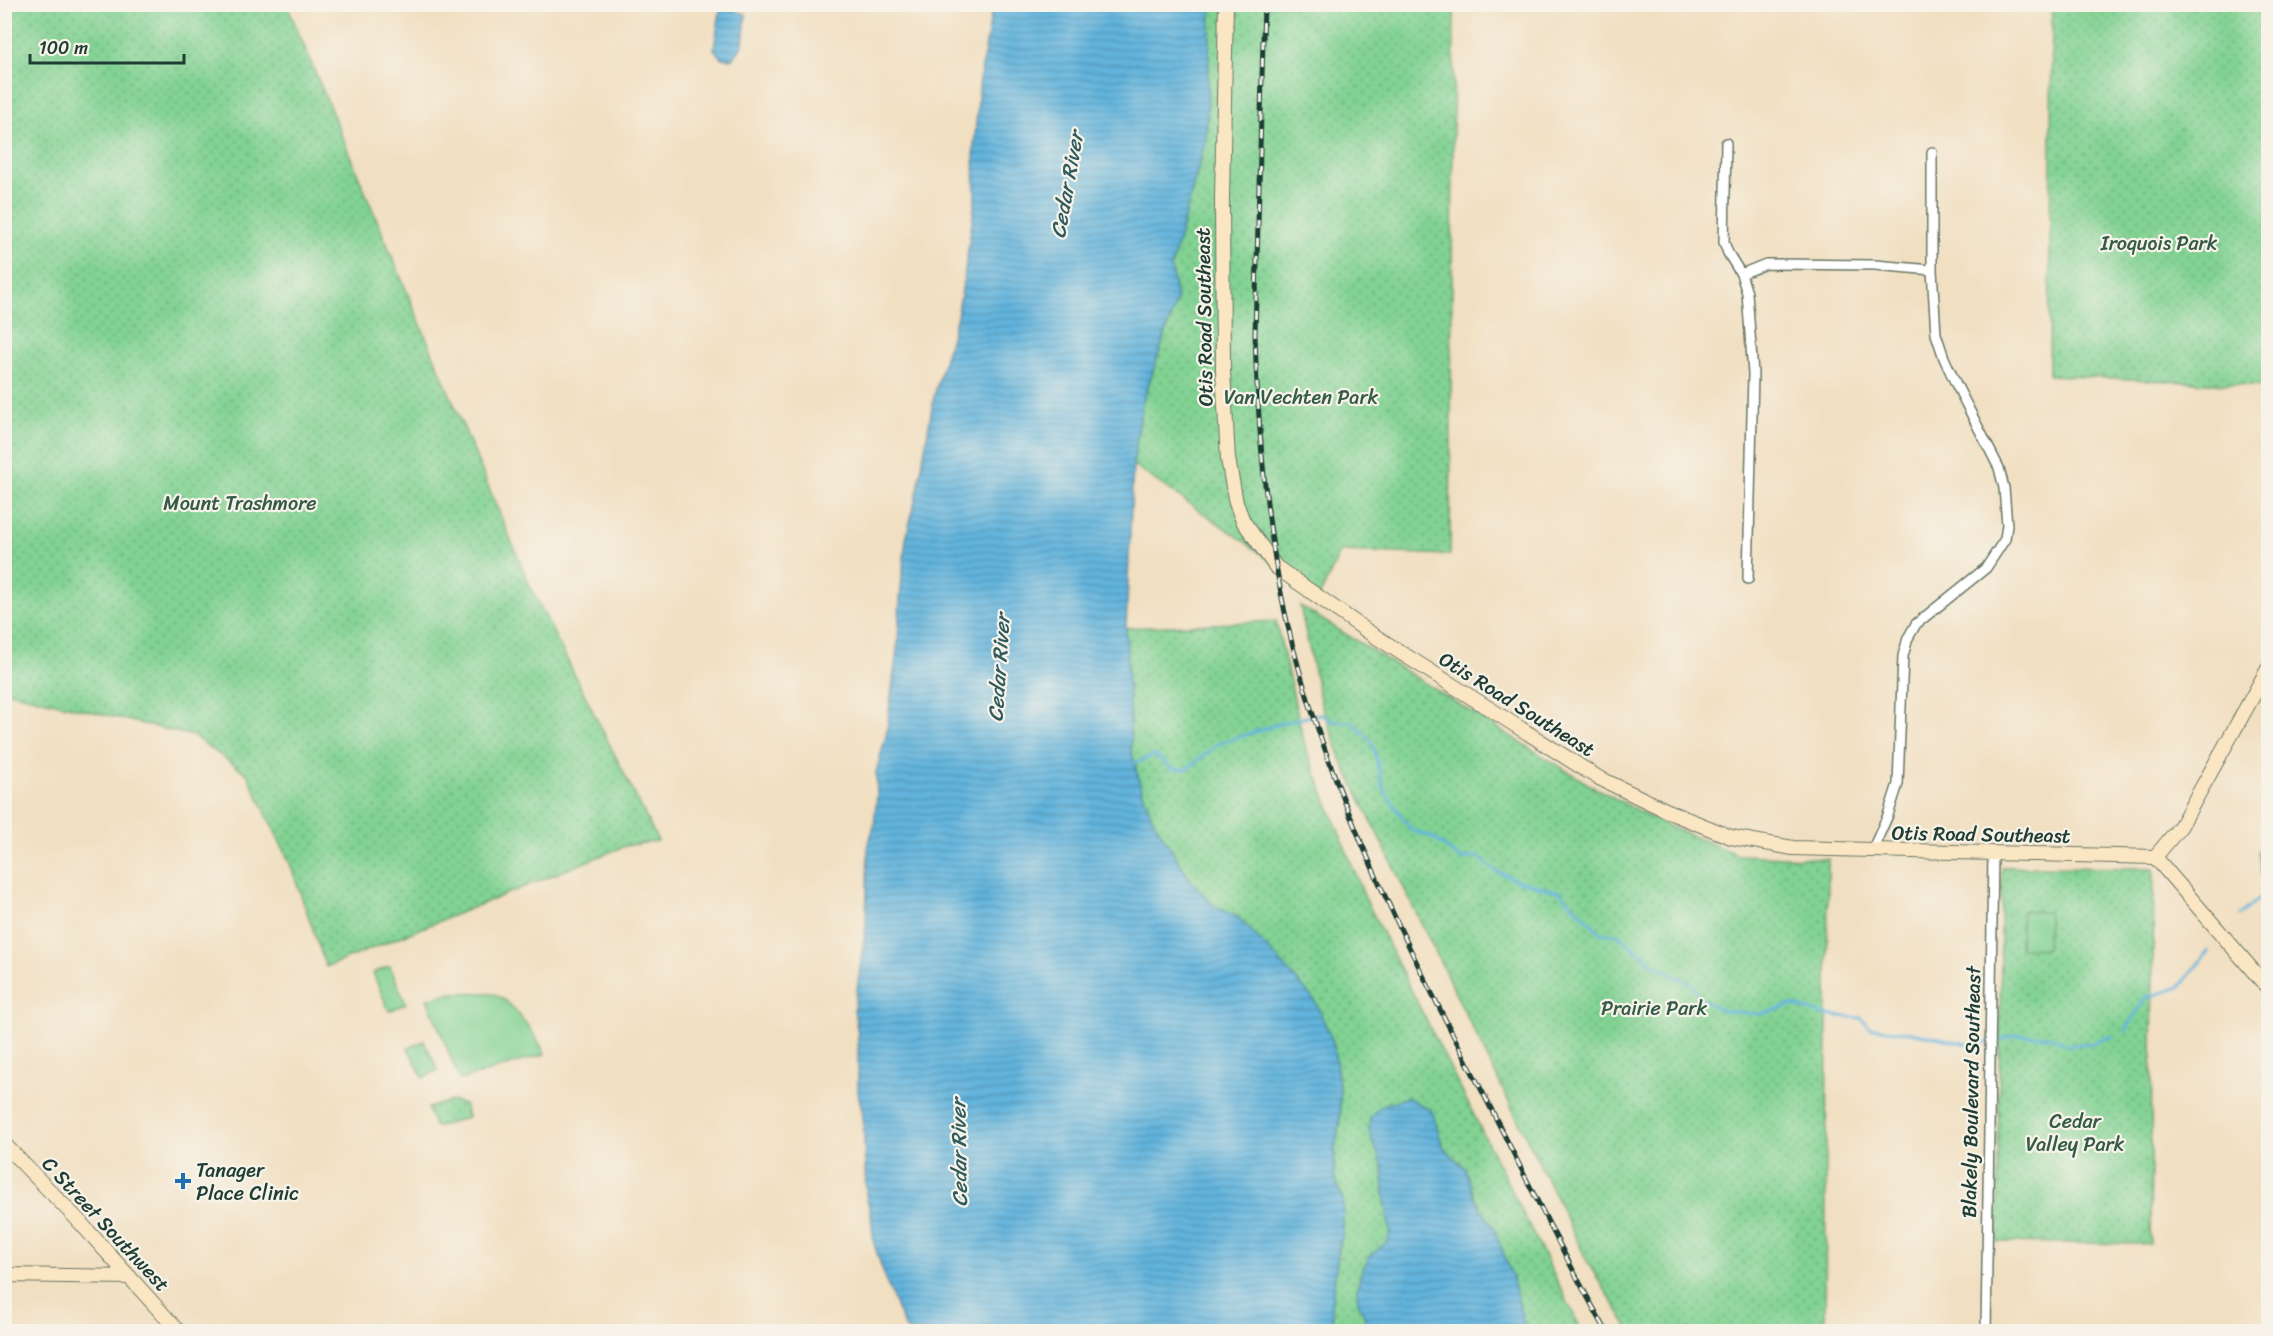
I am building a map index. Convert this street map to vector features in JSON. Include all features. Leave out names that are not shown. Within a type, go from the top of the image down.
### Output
[{"type":"street","name":"Otis Road Southeast","points":[[1226,4],[1222,198],[1223,371],[1228,459],[1236,503],[1243,521],[1276,567],[1370,633],[1597,777],[1674,814],[1731,837],[1793,848],[2155,857]]},
{"type":"street","points":[[1726,143],[1724,242],[1741,274],[1747,292],[1753,374],[1748,579]]},
{"type":"street","points":[[1872,851],[1888,815],[1898,784],[1903,656],[1908,638],[1916,624],[1986,568],[2005,539],[2007,525],[2004,488],[1999,468],[1956,384],[1936,334],[1932,270],[1932,152]]},
{"type":"street","points":[[1741,274],[1766,264],[1875,265],[1932,270]]},
{"type":"street","points":[[2268,669],[2180,827],[2155,857],[2268,988]]},
{"type":"street","name":"Blakely Boulevard Southeast","points":[[1986,1332],[1993,854]]},
{"type":"street","name":"C Street Southwest","points":[[4,1144],[179,1332]]},
{"type":"street","points":[[4,1275],[130,1277]]},
{"type":"green space","name":"Mount Trashmore","points":[[5,4],[287,5],[530,586],[658,841],[625,846],[326,967],[289,861],[247,774],[193,736],[5,691]]},
{"type":"green space","name":"Van Vechten Park","points":[[1211,5],[1454,5],[1450,555],[1341,551],[1319,597],[1241,539],[1133,465],[1142,404],[1177,299],[1171,267],[1206,139]]},
{"type":"green space","name":"Iroquois Park","points":[[2052,5],[2268,5],[2268,386],[2049,375]]},
{"type":"green space","name":"Prairie Park","points":[[1300,606],[1588,784],[1657,821],[1738,855],[1828,859],[1825,1331],[1631,1331],[1589,1265],[1343,764],[1321,704]]},
{"type":"green space","points":[[1276,621],[1305,746],[1365,898],[1582,1331],[1335,1331],[1331,1306],[1339,1246],[1343,1234],[1343,1200],[1334,1176],[1335,1149],[1340,1119],[1340,1092],[1333,1042],[1239,918],[1213,905],[1191,881],[1153,820],[1140,785],[1131,749],[1126,628]]},
{"type":"green space","points":[[2268,838],[2268,926],[2258,851]]},
{"type":"green space","name":"Cedar Valley Park","points":[[2002,867],[2154,868],[2150,1244],[1997,1242]]},
{"type":"green space","points":[[2022,911],[2048,912],[2047,949],[2020,948]]},
{"type":"green space","points":[[390,966],[406,1004],[389,1011],[373,973]]},
{"type":"green space","points":[[449,993],[482,993],[500,997],[523,1020],[545,1054],[460,1080],[427,999]]},
{"type":"green space","points":[[424,1041],[438,1070],[423,1078],[408,1048]]},
{"type":"green space","points":[[452,1101],[464,1104],[468,1117],[438,1127],[434,1126],[428,1108]]},
{"type":"water","points":[[721,5],[733,5],[735,11],[746,14],[743,45],[733,59],[721,58],[714,49]]},
{"type":"water","name":"Cedar River","points":[[993,5],[1211,5],[1206,139],[1171,267],[1177,299],[1142,404],[1133,465],[1126,628],[1131,749],[1140,785],[1153,820],[1191,881],[1213,905],[1239,918],[1279,960],[1315,1001],[1333,1042],[1340,1092],[1340,1119],[1335,1149],[1334,1176],[1343,1200],[1343,1234],[1339,1246],[1331,1306],[1335,1331],[908,1331],[886,1281],[874,1244],[866,1195],[863,1115],[858,1093],[858,1035],[854,1010],[866,926],[868,846],[874,826],[877,796],[876,772],[886,736],[898,641],[906,539],[918,489],[934,396],[957,316],[963,284],[975,201],[974,147],[980,77]]},
{"type":"water","points":[[1407,1097],[1432,1111],[1443,1147],[1465,1168],[1475,1199],[1493,1226],[1512,1276],[1523,1321],[1529,1331],[1366,1331],[1365,1317],[1358,1302],[1357,1288],[1370,1256],[1387,1242],[1390,1233],[1383,1167],[1369,1132],[1370,1117],[1382,1105]]},
{"type":"waterway","points":[[1132,764],[1155,755],[1172,769],[1187,769],[1218,744],[1282,723],[1320,714],[1332,721],[1352,722],[1372,742],[1384,790],[1411,830],[1432,837],[1461,859],[1478,857],[1496,871],[1519,881],[1560,892],[1602,934],[1617,934],[1657,967],[1693,985],[1700,999],[1724,1011],[1761,1014],[1791,1005],[1825,1015],[1861,1018],[1870,1028],[1921,1034],[1968,1044],[1996,1041],[2015,1035],[2049,1036],[2069,1045],[2093,1043],[2113,1036]]},
{"type":"waterway","points":[[2268,858],[2268,874]]},
{"type":"waterway","points":[[2240,915],[2268,890]]},
{"type":"waterway","points":[[2125,1032],[2145,998],[2180,987],[2208,951]]},
{"type":"railway","points":[[1264,4],[1255,334],[1256,373],[1261,450],[1270,528],[1292,643],[1329,760],[1400,929],[1559,1243],[1607,1332]]},
{"type":"place","name":"Tanager Place Clinic","points":[[183,1181]]}]
